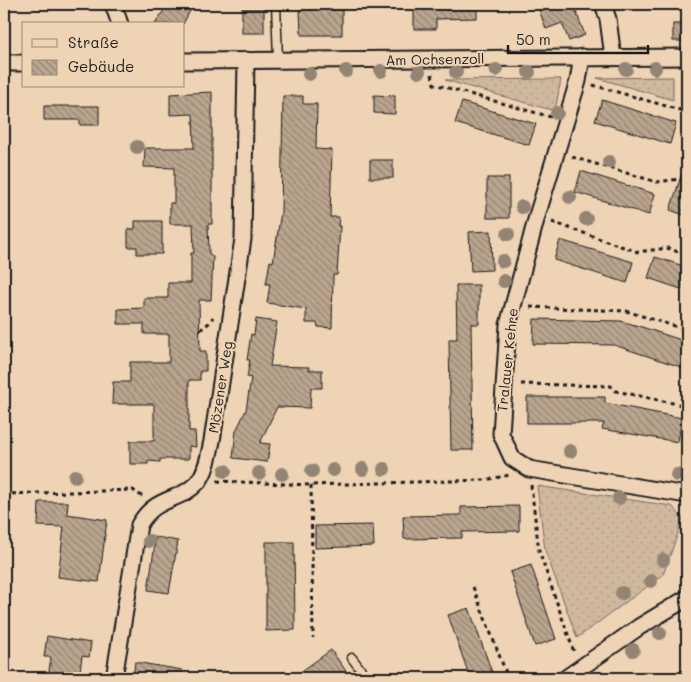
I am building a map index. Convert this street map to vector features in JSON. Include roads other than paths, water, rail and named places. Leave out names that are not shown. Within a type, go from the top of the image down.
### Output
[{"type":"street","points":[[113,4],[119,22]]},
{"type":"street","points":[[603,4],[608,19],[613,57]]},
{"type":"street","name":"Tralauer Kehre","points":[[582,57],[578,80],[512,306],[503,383],[500,434],[512,458],[529,469],[687,495]]},
{"type":"street","name":"Am Ochsenzoll","points":[[185,61],[687,57]]},
{"type":"street","name":"Mözener Weg","points":[[114,678],[139,525],[146,512],[154,505],[190,489],[199,481],[212,441],[243,239],[246,60]]},
{"type":"street","points":[[4,63],[22,63]]},
{"type":"street","points":[[566,678],[639,627],[687,598]]},
{"type":"lane","points":[[276,4],[278,60]]},
{"type":"lane","points":[[352,658],[367,678]]}]
